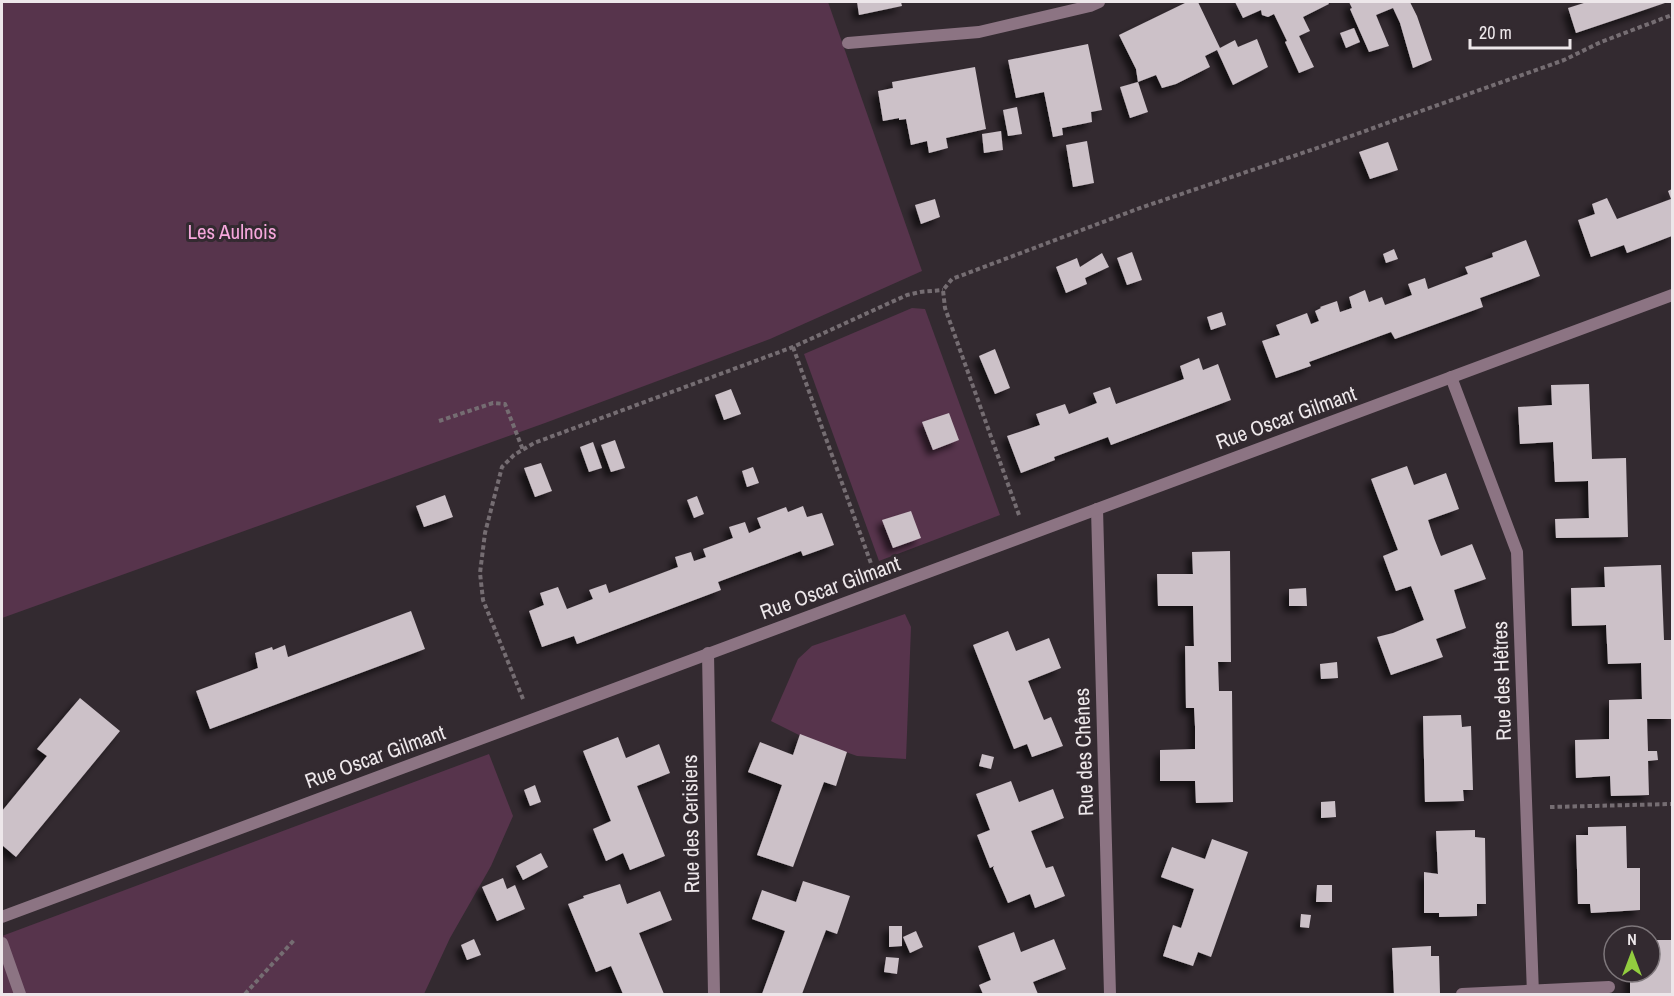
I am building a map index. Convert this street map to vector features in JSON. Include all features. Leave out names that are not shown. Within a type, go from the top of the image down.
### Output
[{"type":"street","points":[[848,43],[980,32],[1099,2]]},
{"type":"street","name":"Rue Oscar Gilmant","points":[[2,917],[1672,295]]},
{"type":"street","name":"Rue des Hêtres","points":[[1452,377],[1517,552],[1533,993]]},
{"type":"street","name":"Rue des Chênes","points":[[1097,509],[1110,994]]},
{"type":"street","name":"Rue des Cerisiers","points":[[708,654],[714,994]]},
{"type":"street","points":[[2,943],[20,994]]},
{"type":"street","points":[[1462,994],[1533,993],[1610,987]]},
{"type":"path","points":[[1027,535],[945,308],[943,290],[952,279],[1140,208],[1564,60],[1601,42],[1672,15]]},
{"type":"path","points":[[531,720],[483,600],[480,573],[484,533],[502,467],[514,455],[534,443],[793,346],[908,296],[920,292],[943,290]]},
{"type":"path","points":[[793,346],[881,590]]},
{"type":"path","points":[[439,421],[493,403],[505,404],[523,450]]},
{"type":"path","points":[[1525,808],[1672,804]]},
{"type":"path","points":[[245,994],[295,939]]},
{"type":"green space","name":"Les Aulnois","points":[[2,2],[828,2],[922,271],[770,339],[545,423],[2,618]]},
{"type":"green space","points":[[912,308],[925,309],[1000,515],[879,561],[804,354]]},
{"type":"green space","points":[[905,614],[911,627],[906,759],[857,756],[801,736],[771,721],[798,659],[812,646]]},
{"type":"green space","points":[[489,754],[513,816],[491,866],[450,938],[424,994],[2,994],[2,936]]},
{"type":"building","points":[[857,2],[901,2],[902,6],[859,15]]},
{"type":"building","points":[[1187,2],[1198,2],[1220,48],[1235,40],[1238,47],[1257,39],[1268,67],[1233,85],[1217,50],[1205,56],[1210,67],[1176,84],[1162,88],[1156,75],[1138,82],[1136,69],[1119,35]]},
{"type":"building","points":[[1235,2],[1328,2],[1329,4],[1303,17],[1310,31],[1299,36],[1314,67],[1299,73],[1274,14],[1268,17],[1262,15],[1261,10],[1243,18]]},
{"type":"building","points":[[1349,2],[1410,2],[1432,60],[1413,68],[1400,23],[1393,8],[1376,15],[1389,46],[1369,52]]},
{"type":"building","points":[[1587,2],[1668,2],[1576,33],[1568,8]]},
{"type":"building","points":[[1354,28],[1360,42],[1346,48],[1340,33]]},
{"type":"building","points":[[1088,44],[1102,110],[1091,112],[1092,122],[1062,128],[1063,135],[1053,137],[1044,92],[1016,98],[1008,60]]},
{"type":"building","points":[[975,67],[986,129],[946,138],[948,148],[929,153],[927,141],[911,145],[906,119],[883,121],[878,91],[893,88],[892,82]]},
{"type":"building","points":[[1138,82],[1148,112],[1130,118],[1120,87]]},
{"type":"building","points":[[1017,107],[1022,134],[1008,136],[1003,110]]},
{"type":"building","points":[[1001,131],[1003,150],[984,153],[982,134]]},
{"type":"building","points":[[1087,141],[1094,183],[1073,187],[1066,145]]},
{"type":"building","points":[[1388,142],[1398,170],[1370,179],[1359,152]]},
{"type":"building","points":[[1672,189],[1672,236],[1627,253],[1624,245],[1591,257],[1578,220],[1595,214],[1592,204],[1607,198],[1617,219],[1671,199],[1668,191]]},
{"type":"building","points":[[935,199],[940,217],[921,224],[915,205]]},
{"type":"building","points":[[1526,240],[1540,276],[1480,298],[1483,307],[1395,339],[1391,332],[1309,362],[1311,366],[1276,378],[1262,341],[1280,335],[1276,325],[1307,313],[1311,324],[1319,321],[1315,311],[1320,307],[1337,301],[1340,312],[1352,308],[1349,297],[1365,290],[1369,302],[1382,297],[1385,305],[1412,295],[1408,284],[1425,278],[1428,289],[1468,274],[1465,267],[1493,257],[1492,253]]},
{"type":"building","points":[[1394,249],[1398,259],[1386,263],[1383,254]]},
{"type":"building","points":[[1132,252],[1142,280],[1127,285],[1117,258]]},
{"type":"building","points":[[1102,253],[1109,267],[1085,278],[1087,284],[1066,293],[1056,267],[1077,258],[1080,267]]},
{"type":"building","points":[[1222,312],[1226,325],[1211,330],[1207,317]]},
{"type":"building","points":[[995,349],[1010,388],[995,394],[979,356]]},
{"type":"building","points":[[1199,358],[1203,370],[1218,364],[1231,400],[1111,445],[1108,437],[1054,457],[1055,460],[1021,473],[1007,436],[1040,425],[1036,414],[1065,404],[1069,414],[1097,403],[1093,393],[1110,387],[1116,404],[1184,379],[1180,366]]},
{"type":"building","points":[[1589,384],[1592,459],[1626,458],[1628,537],[1556,538],[1555,519],[1589,518],[1588,481],[1555,482],[1553,442],[1520,444],[1518,407],[1552,405],[1551,385]]},
{"type":"building","points":[[731,389],[741,414],[724,420],[715,395]]},
{"type":"building","points":[[949,413],[959,440],[933,450],[922,422]]},
{"type":"building","points":[[615,440],[625,468],[611,472],[601,445]]},
{"type":"building","points":[[593,442],[602,468],[589,472],[580,447]]},
{"type":"building","points":[[541,463],[552,491],[535,497],[524,468]]},
{"type":"building","points":[[1407,466],[1414,485],[1446,473],[1459,509],[1428,520],[1434,538],[1441,556],[1472,544],[1486,579],[1454,590],[1466,628],[1436,639],[1443,657],[1391,675],[1377,637],[1424,620],[1411,586],[1396,591],[1383,556],[1398,550],[1371,479]]},
{"type":"building","points":[[753,467],[759,483],[747,487],[742,471]]},
{"type":"building","points":[[445,495],[453,517],[424,527],[416,506]]},
{"type":"building","points":[[697,496],[704,514],[694,518],[687,500]]},
{"type":"building","points":[[803,506],[807,517],[822,513],[834,545],[803,556],[801,551],[718,582],[721,590],[577,644],[574,636],[542,647],[529,611],[544,605],[540,593],[558,587],[567,609],[593,599],[589,590],[606,584],[609,593],[678,567],[675,557],[691,552],[694,561],[706,557],[703,549],[733,538],[729,527],[745,522],[749,533],[761,528],[757,518],[786,507],[788,512]]},
{"type":"building","points":[[911,511],[921,538],[893,548],[882,520]]},
{"type":"building","points":[[1230,551],[1231,662],[1218,662],[1219,691],[1232,691],[1233,802],[1196,803],[1195,781],[1160,781],[1160,750],[1195,749],[1194,708],[1186,708],[1185,646],[1194,646],[1193,606],[1158,606],[1157,574],[1193,574],[1192,552]]},
{"type":"building","points":[[1661,565],[1664,640],[1672,640],[1672,719],[1647,719],[1648,751],[1657,751],[1658,760],[1648,761],[1649,795],[1611,796],[1610,776],[1576,778],[1575,740],[1609,739],[1609,700],[1642,699],[1641,663],[1608,664],[1606,625],[1572,626],[1571,588],[1605,587],[1604,567]]},
{"type":"building","points":[[1306,588],[1307,606],[1289,606],[1289,589]]},
{"type":"building","points":[[411,611],[425,649],[210,729],[196,691],[258,668],[255,653],[285,645],[288,657]]},
{"type":"building","points":[[1008,631],[1016,651],[1049,638],[1061,668],[1028,681],[1044,720],[1051,717],[1063,746],[1032,757],[1027,744],[1014,749],[973,645]]},
{"type":"building","points":[[1337,662],[1338,678],[1321,679],[1320,664]]},
{"type":"building","points":[[80,698],[120,731],[16,857],[2,845],[2,811],[47,756],[37,749]]},
{"type":"building","points":[[1461,715],[1462,727],[1471,726],[1473,790],[1463,790],[1464,801],[1425,802],[1423,716]]},
{"type":"building","points":[[800,734],[847,752],[836,786],[824,782],[793,867],[757,855],[782,785],[748,772],[760,742],[793,755]]},
{"type":"building","points":[[618,737],[626,758],[659,744],[670,773],[637,786],[665,856],[630,870],[623,853],[606,861],[593,829],[611,821],[583,751]]},
{"type":"building","points":[[982,754],[994,757],[991,769],[979,766]]},
{"type":"building","points":[[1011,781],[1019,802],[1053,789],[1064,818],[1031,831],[1046,868],[1053,866],[1065,896],[1035,908],[1030,894],[1008,903],[994,866],[990,868],[977,835],[990,830],[976,794]]},
{"type":"building","points":[[535,785],[541,802],[530,806],[524,790]]},
{"type":"building","points":[[1335,801],[1336,817],[1321,818],[1321,802]]},
{"type":"building","points":[[1626,826],[1627,868],[1640,868],[1640,910],[1591,913],[1590,904],[1578,904],[1576,835],[1588,835],[1588,827]]},
{"type":"building","points":[[1475,830],[1475,837],[1485,838],[1486,904],[1477,904],[1477,916],[1439,917],[1439,913],[1424,913],[1424,872],[1438,874],[1436,831]]},
{"type":"building","points":[[1212,839],[1248,852],[1211,957],[1198,952],[1193,966],[1163,956],[1173,925],[1181,928],[1194,889],[1161,877],[1172,847],[1205,859]]},
{"type":"building","points":[[541,853],[548,867],[523,880],[516,866]]},
{"type":"building","points":[[503,878],[507,889],[515,885],[525,909],[497,921],[482,887]]},
{"type":"building","points":[[803,881],[850,896],[837,934],[826,930],[802,994],[762,994],[785,931],[752,919],[762,890],[796,902]]},
{"type":"building","points":[[620,884],[627,904],[660,891],[672,920],[639,933],[664,994],[623,994],[611,966],[596,972],[568,904],[584,898],[583,896]]},
{"type":"building","points":[[1317,885],[1332,885],[1332,902],[1316,902]]},
{"type":"building","points":[[1301,914],[1311,915],[1309,928],[1300,927]]},
{"type":"building","points":[[889,926],[902,926],[902,946],[889,947]]},
{"type":"building","points":[[916,931],[923,947],[910,953],[903,937]]},
{"type":"building","points":[[1014,932],[1021,952],[1054,939],[1066,969],[1033,982],[1038,994],[983,994],[979,985],[991,980],[978,946]]},
{"type":"building","points":[[474,939],[481,955],[467,960],[461,945]]},
{"type":"building","points":[[1662,940],[1672,940],[1672,994],[1630,994],[1630,984],[1662,984]]},
{"type":"building","points":[[1431,946],[1431,956],[1439,956],[1440,994],[1394,994],[1392,948]]},
{"type":"building","points":[[886,957],[899,958],[897,974],[884,972]]}]
